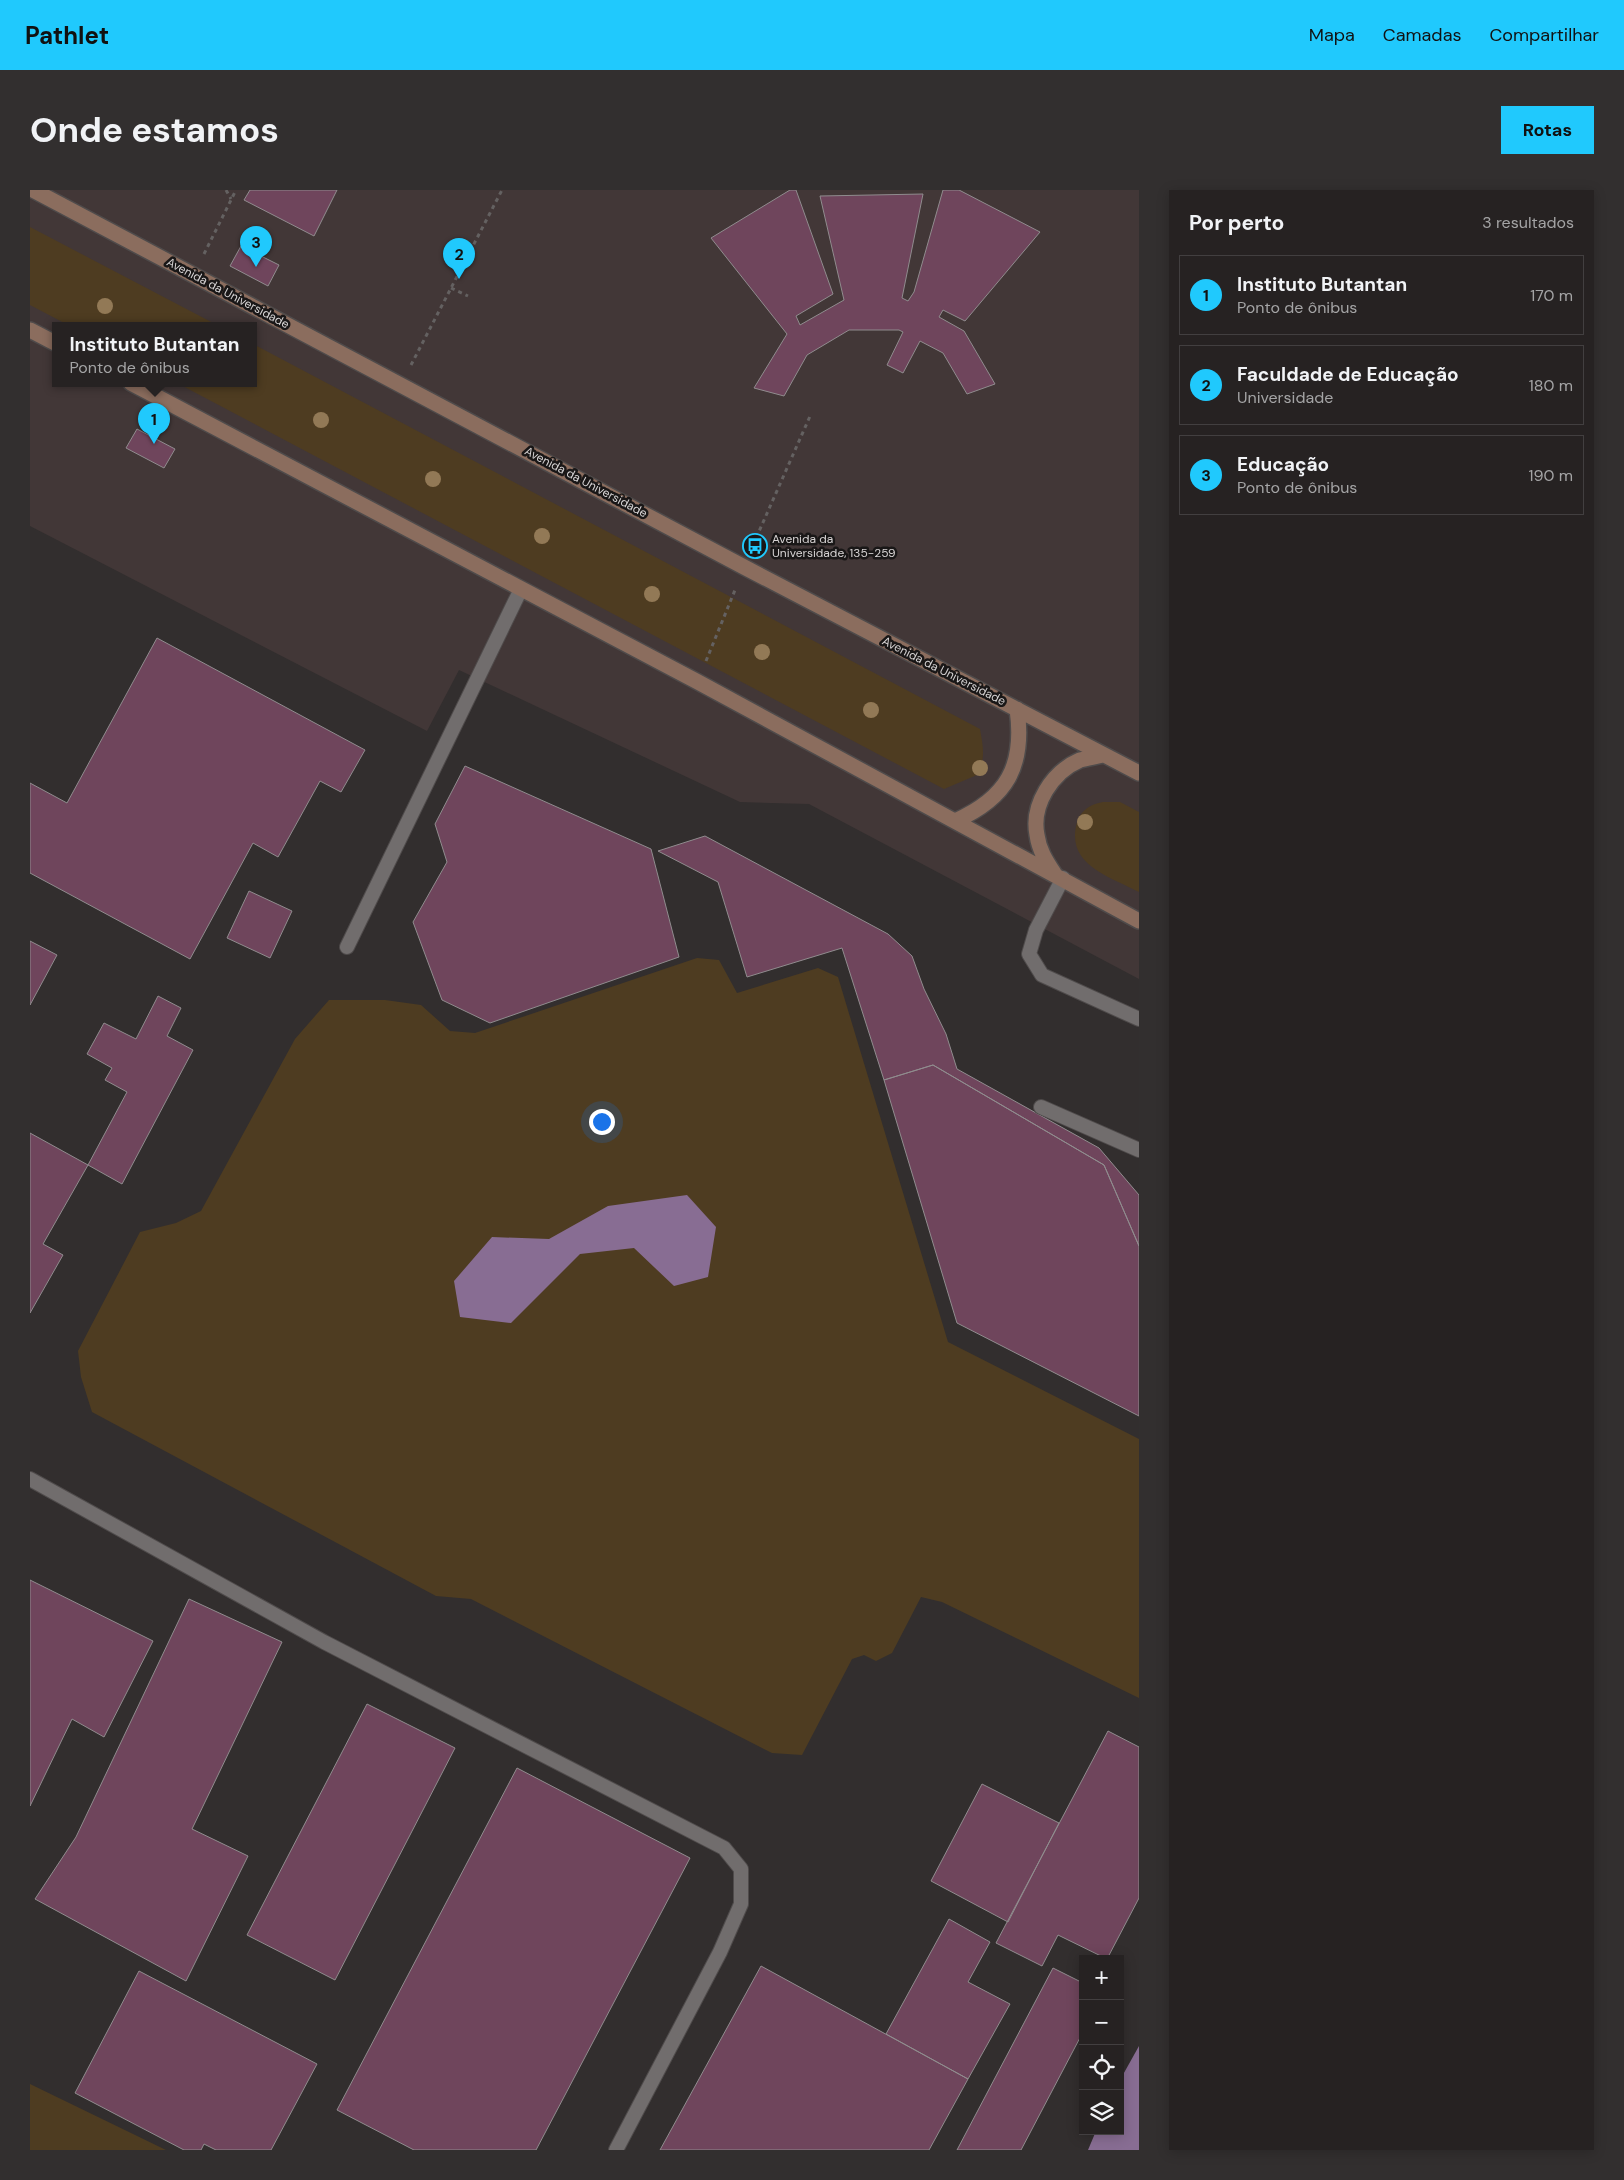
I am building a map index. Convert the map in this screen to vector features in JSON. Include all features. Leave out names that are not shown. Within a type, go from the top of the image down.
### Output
[{"type":"main road","name":"Avenida da Universidade","points":[[33,190],[744,567],[1139,773]]},
{"type":"main road","points":[[30,330],[52,341]]},
{"type":"main road","points":[[139,387],[698,682],[1139,921]]},
{"type":"main road","points":[[955,821],[977,811],[995,796],[1009,778],[1018,756],[1020,741],[1017,709]]},
{"type":"main road","points":[[1059,877],[1042,856],[1036,834],[1038,811],[1046,790],[1060,772],[1080,760],[1102,755]]},
{"type":"lane","points":[[347,947],[522,589]]},
{"type":"lane","points":[[1059,877],[1036,930],[1029,954],[1042,975],[1139,1019]]},
{"type":"lane","points":[[1040,1107],[1139,1150]]},
{"type":"lane","points":[[30,1479],[324,1642],[724,1848],[741,1869],[741,1904],[720,1952],[616,2150]]},
{"type":"path","points":[[226,190],[231,200]]},
{"type":"path","points":[[193,274],[236,190]]},
{"type":"path","points":[[401,384],[502,190]]},
{"type":"path","points":[[451,288],[468,296]]},
{"type":"path","points":[[698,682],[744,567],[811,414]]},
{"type":"shaded area","points":[[30,190],[1139,190],[1139,979],[809,804],[740,802],[459,670],[427,731],[30,526]]},
{"type":"shaded area","points":[[30,227],[211,322],[62,322],[30,305]]},
{"type":"shaded area","points":[[257,346],[980,729],[983,758],[977,775],[944,789],[185,387],[257,387]]},
{"type":"shaded area","points":[[1120,802],[1139,812],[1139,892],[1092,867],[1083,859],[1077,849],[1075,837],[1077,822],[1081,814],[1094,804]]},
{"type":"shaded area","points":[[697,958],[719,960],[737,993],[818,968],[838,977],[948,1342],[1139,1439],[1139,1698],[942,1602],[921,1597],[892,1653],[876,1661],[864,1655],[852,1659],[802,1755],[772,1753],[471,1599],[436,1596],[92,1412],[81,1377],[78,1351],[140,1232],[176,1223],[201,1211],[295,1039],[329,1000],[385,1000],[421,1005],[450,1031],[475,1033]]},
{"type":"shaded area","points":[[687,1195],[716,1227],[708,1277],[674,1286],[634,1248],[580,1254],[511,1323],[460,1317],[454,1281],[492,1237],[549,1239],[608,1206]]},
{"type":"shaded area","points":[[1139,2046],[1139,2150],[1088,2150],[1094,2135],[1124,2135],[1124,2073]]},
{"type":"shaded area","points":[[30,2084],[166,2150],[30,2150]]},
{"type":"building","points":[[250,190],[337,190],[314,236],[244,200]]},
{"type":"building","points":[[790,190],[796,190],[833,294],[796,316],[800,325],[844,300],[820,196],[923,194],[902,298],[908,301],[914,292],[943,190],[959,190],[1040,232],[965,321],[943,310],[939,317],[964,331],[995,384],[967,394],[943,353],[920,341],[903,373],[887,365],[903,332],[899,330],[849,330],[807,355],[784,396],[754,388],[787,334],[711,238]]},
{"type":"building","points":[[241,246],[279,265],[268,286],[230,266]]},
{"type":"building","points":[[137,429],[175,449],[164,468],[126,448]]},
{"type":"building","points":[[157,638],[365,750],[341,792],[320,781],[278,857],[253,843],[190,959],[30,873],[30,783],[67,803]]},
{"type":"building","points":[[465,766],[651,849],[679,957],[490,1023],[442,1000],[413,922],[447,862],[435,824]]},
{"type":"building","points":[[705,836],[888,934],[912,956],[924,989],[946,1034],[957,1069],[1099,1148],[1139,1195],[1139,1246],[1104,1165],[933,1065],[884,1080],[842,948],[747,977],[718,882],[658,851]]},
{"type":"building","points":[[249,891],[292,911],[270,958],[227,938]]},
{"type":"building","points":[[30,941],[57,955],[30,1005]]},
{"type":"building","points":[[158,996],[181,1008],[167,1036],[193,1050],[122,1184],[88,1165],[127,1092],[105,1080],[112,1068],[87,1054],[104,1023],[136,1039]]},
{"type":"building","points":[[933,1065],[1104,1165],[1139,1246],[1139,1416],[957,1323],[884,1080]]},
{"type":"building","points":[[30,1133],[88,1165],[43,1244],[63,1255],[30,1313]]},
{"type":"building","points":[[30,1580],[153,1641],[104,1737],[72,1719],[30,1806]]},
{"type":"building","points":[[189,1599],[282,1642],[192,1829],[248,1856],[186,1981],[35,1899],[76,1837]]},
{"type":"building","points":[[367,1704],[455,1748],[335,1980],[247,1935]]},
{"type":"building","points":[[1108,1731],[1139,1747],[1139,1898],[1109,1955],[1099,1955],[1058,1935],[1042,1966],[996,1943]]},
{"type":"building","points":[[517,1768],[690,1858],[536,2150],[414,2150],[337,2110]]},
{"type":"building","points":[[982,1784],[1059,1823],[1008,1922],[931,1881]]},
{"type":"building","points":[[949,1919],[990,1942],[968,1982],[1010,2004],[968,2079],[886,2034]]},
{"type":"building","points":[[761,1966],[968,2079],[929,2150],[660,2150]]},
{"type":"building","points":[[1053,1968],[1079,1981],[1079,2040],[1021,2150],[957,2150]]},
{"type":"building","points":[[139,1971],[317,2064],[271,2150],[216,2150],[204,2144],[201,2150],[184,2150],[75,2093]]},
{"type":"place","name":"Educação","points":[[256,267]]},
{"type":"place","name":"Faculdade de Educação","points":[[459,279]]},
{"type":"place","name":"Instituto Butantan","points":[[154,444]]},
{"type":"place","name":"Avenida da Universidade, 135-259","points":[[755,546]]}]
